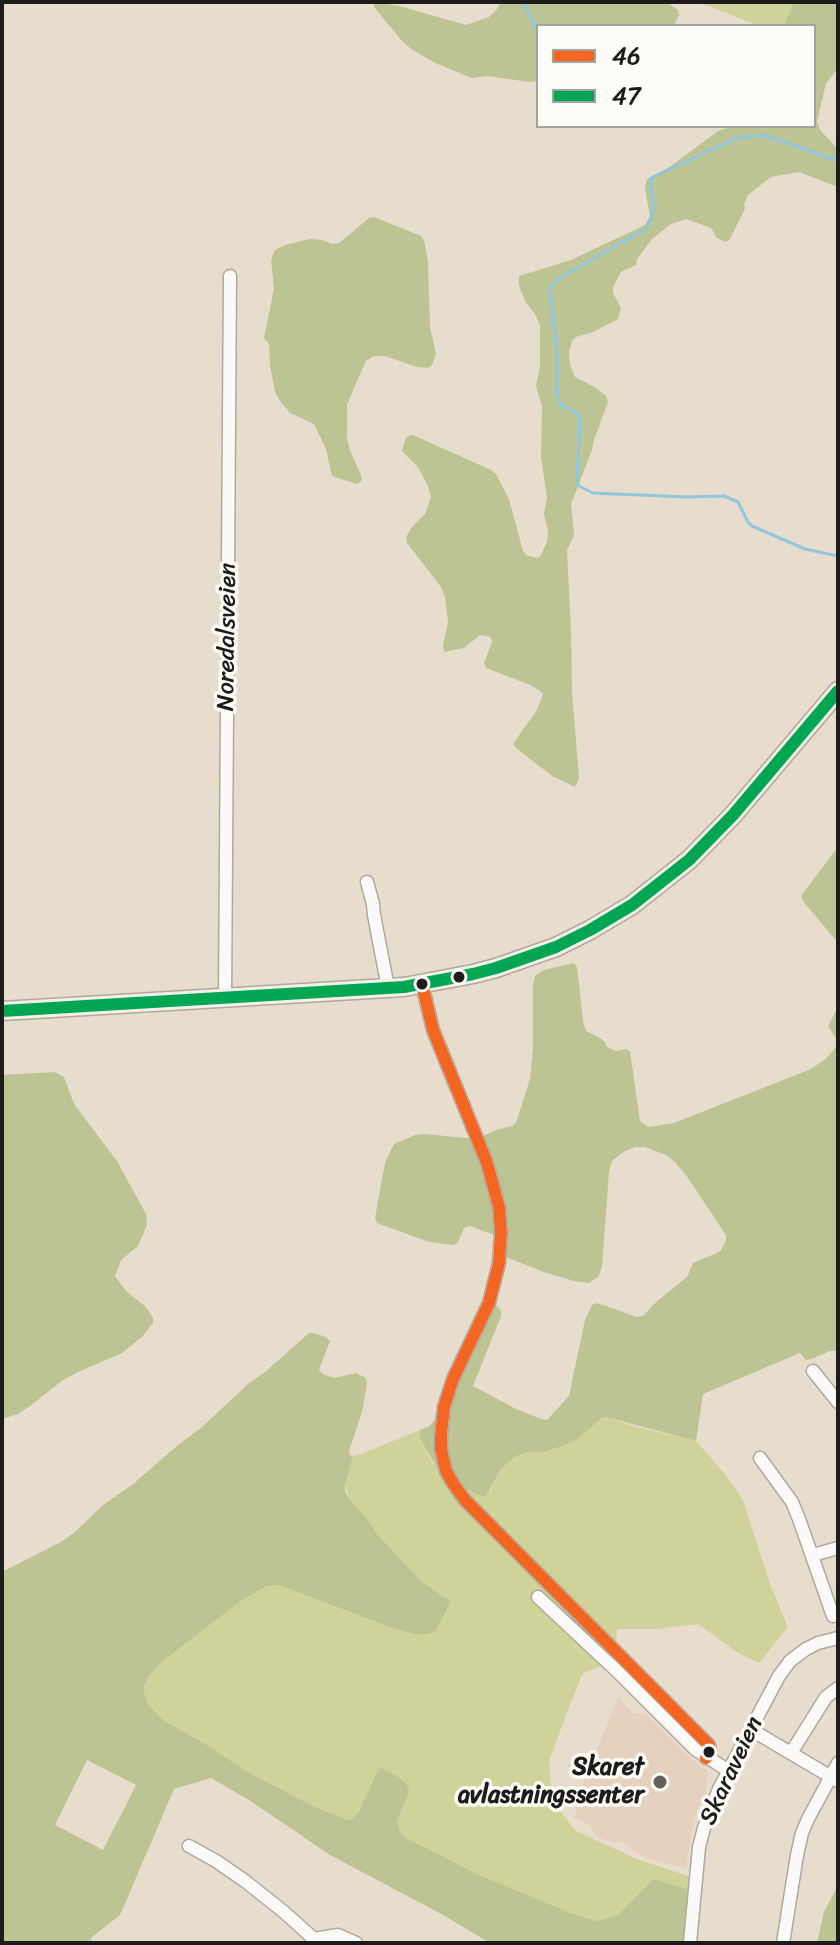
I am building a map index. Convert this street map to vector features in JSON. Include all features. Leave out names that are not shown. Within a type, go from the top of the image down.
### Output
[{"type":"main road","points":[[2,1011],[388,988],[473,974],[533,956],[632,905],[689,860],[733,815],[838,691]]},
{"type":"street","name":"Noredalsveien","points":[[225,998],[230,276]]},
{"type":"street","points":[[367,882],[388,988]]},
{"type":"street","points":[[422,984],[433,1030],[487,1163],[497,1199],[501,1233],[499,1263],[489,1303],[453,1379],[444,1407],[441,1436],[446,1471],[465,1500],[709,1745],[706,1758]]},
{"type":"street","points":[[813,1371],[838,1402]]},
{"type":"street","points":[[760,1458],[792,1502],[833,1616]]},
{"type":"street","points":[[813,1555],[838,1548]]},
{"type":"street","points":[[538,1597],[706,1758],[729,1771]]},
{"type":"street","name":"Skaraveien","points":[[690,1943],[699,1847],[710,1810],[750,1729],[790,1661],[818,1643],[838,1638]]},
{"type":"street","points":[[791,1753],[826,1697],[838,1688]]},
{"type":"street","points":[[750,1729],[834,1780]]},
{"type":"street","points":[[783,1943],[802,1833],[834,1780],[838,1763]]},
{"type":"street","points":[[189,1846],[245,1881],[284,1912],[313,1941],[338,1935],[356,1943]]},
{"type":"shaded area","points":[[618,1697],[633,1713],[646,1714],[690,1758],[708,1771],[706,1794],[693,1825],[686,1868],[645,1858],[621,1842],[598,1837],[588,1824],[574,1817],[577,1810],[575,1804]]},
{"type":"green space","points":[[374,2],[399,6],[466,25],[489,17],[501,2],[666,2],[678,10],[679,15],[675,24],[536,24],[536,81],[530,82],[487,76],[472,78],[435,63],[402,41],[374,7]]},
{"type":"green space","points":[[698,2],[794,2],[785,24],[754,24]]},
{"type":"green space","points":[[794,2],[838,2],[838,68],[826,83],[817,122],[820,130],[838,149],[838,187],[799,172],[771,177],[748,195],[745,209],[726,242],[717,238],[711,228],[686,219],[671,224],[652,239],[636,265],[621,272],[613,287],[621,308],[618,319],[572,341],[570,365],[575,377],[596,388],[608,402],[571,504],[574,535],[567,550],[572,692],[579,778],[575,787],[552,776],[513,744],[537,710],[543,694],[530,685],[486,668],[484,663],[491,637],[480,635],[464,648],[444,652],[448,622],[445,597],[441,587],[407,543],[406,537],[425,514],[431,497],[418,467],[402,451],[405,440],[413,435],[496,474],[509,499],[523,551],[526,555],[540,557],[548,531],[541,457],[542,406],[536,386],[540,367],[540,325],[525,301],[519,276],[571,260],[645,225],[650,216],[645,189],[647,179],[671,166],[718,131],[727,128],[816,128],[816,24],[785,24]]},
{"type":"green space","points":[[374,217],[424,240],[428,263],[430,327],[436,354],[428,368],[385,356],[374,356],[366,361],[347,404],[347,438],[362,481],[357,484],[332,476],[326,449],[314,424],[290,413],[280,401],[275,392],[269,344],[264,338],[274,289],[271,260],[275,250],[310,239],[339,243]]},
{"type":"green space","points":[[838,847],[838,943],[801,896]]},
{"type":"green space","points":[[574,963],[586,1031],[600,1038],[607,1047],[630,1051],[640,1121],[648,1127],[674,1123],[811,1069],[827,1058],[837,1045],[828,1026],[838,1007],[838,1351],[806,1360],[800,1353],[703,1394],[696,1441],[606,1417],[563,1446],[544,1452],[526,1452],[515,1457],[501,1469],[484,1497],[464,1488],[437,1468],[420,1439],[420,1430],[430,1426],[435,1419],[460,1350],[489,1304],[498,1307],[501,1316],[473,1386],[516,1409],[547,1420],[569,1396],[585,1320],[592,1305],[597,1303],[637,1317],[643,1316],[687,1277],[693,1263],[717,1253],[726,1241],[726,1235],[675,1162],[645,1147],[625,1151],[612,1161],[602,1267],[598,1277],[589,1283],[544,1272],[498,1254],[494,1251],[494,1235],[470,1226],[464,1228],[454,1245],[429,1242],[377,1223],[375,1218],[385,1163],[394,1144],[425,1134],[476,1139],[516,1123],[530,1079],[535,976],[544,970]]},
{"type":"green space","points":[[54,1072],[64,1077],[74,1104],[117,1161],[146,1214],[147,1225],[138,1246],[121,1260],[115,1276],[126,1291],[146,1307],[153,1323],[142,1337],[122,1353],[63,1380],[18,1414],[2,1419],[2,1075]]},
{"type":"green space","points":[[309,1333],[314,1333],[330,1341],[319,1370],[323,1374],[334,1378],[356,1373],[366,1378],[362,1412],[349,1451],[353,1456],[345,1491],[377,1534],[421,1581],[451,1601],[433,1632],[414,1634],[279,1585],[267,1586],[242,1600],[162,1662],[144,1687],[148,1704],[163,1720],[246,1771],[345,1819],[350,1820],[358,1813],[381,1768],[405,1782],[409,1789],[397,1821],[405,1837],[475,1873],[568,1912],[597,1921],[618,1915],[653,1879],[688,1889],[687,1943],[490,1943],[330,1855],[211,1778],[174,1789],[120,1915],[91,1938],[91,1943],[2,1943],[2,1572],[75,1532],[103,1505],[132,1485]],"holes":[[[87,1760],[136,1785],[103,1850],[55,1825]]]},
{"type":"green space","points":[[607,1417],[696,1441],[724,1473],[743,1500],[770,1584],[788,1627],[759,1663],[738,1653],[698,1624],[656,1629],[617,1629],[615,1661],[583,1673],[569,1707],[549,1761],[553,1802],[576,1831],[637,1859],[688,1876],[688,1889],[653,1879],[618,1915],[597,1921],[568,1912],[475,1873],[405,1837],[397,1821],[408,1795],[405,1782],[397,1776],[381,1769],[358,1813],[350,1820],[345,1819],[246,1771],[163,1720],[148,1704],[144,1687],[162,1662],[242,1600],[267,1586],[279,1585],[414,1634],[446,1597],[421,1581],[350,1500],[345,1486],[353,1456],[420,1430],[420,1439],[433,1464],[489,1493],[501,1469],[515,1457],[526,1452],[544,1452],[563,1446]]},
{"type":"green space","points":[[838,1885],[838,1943],[817,1943],[824,1912]]},
{"type":"waterway","points":[[523,2],[536,28]]},
{"type":"waterway","points":[[838,161],[764,135],[737,138],[651,178],[655,207],[648,226],[556,280],[550,289],[559,401],[562,406],[578,414],[580,419],[579,486],[593,493],[724,496],[738,502],[752,526],[805,549],[838,556]]},
{"type":"transit line","name":"47","points":[[2,1011],[404,987],[496,968],[556,947],[632,905],[689,860],[733,815],[838,691]]},
{"type":"transit line","name":"46","points":[[422,984],[433,1030],[487,1163],[499,1207],[501,1233],[499,1263],[489,1303],[453,1379],[444,1407],[441,1449],[446,1471],[465,1500],[709,1745],[706,1758]]},
{"type":"place","name":"Skaret avlastningssenter","points":[[660,1782]]}]
